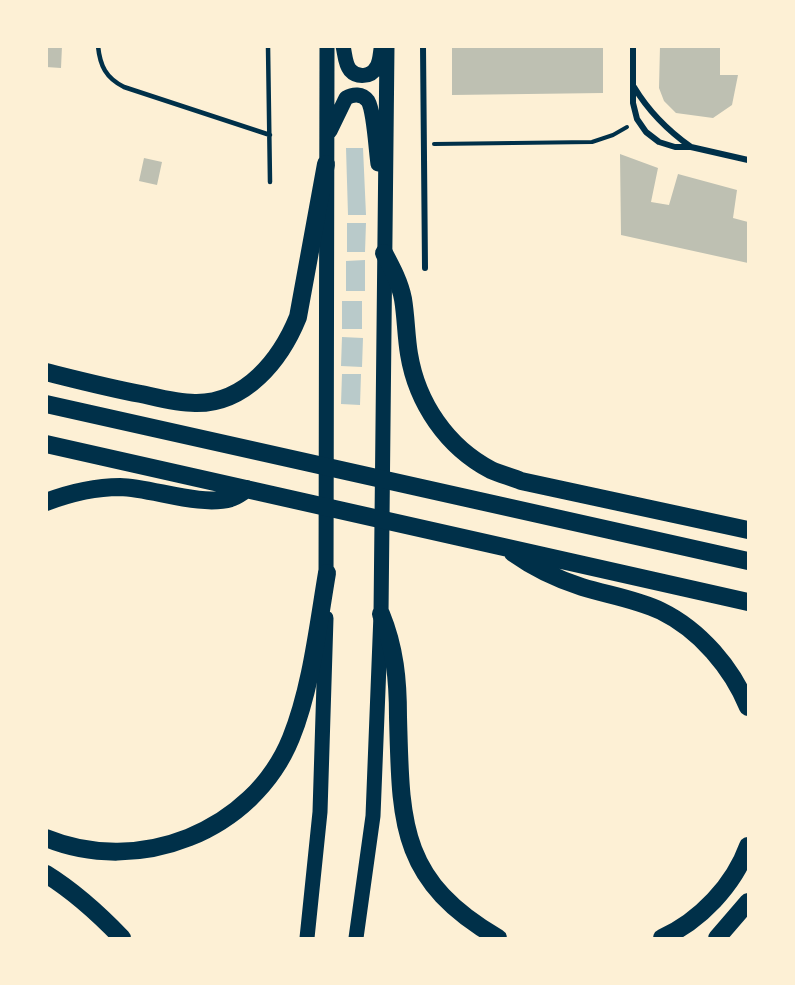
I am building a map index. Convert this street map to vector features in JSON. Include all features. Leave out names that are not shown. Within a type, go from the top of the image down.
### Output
[{"type":"highway","points":[[46,372],[143,394],[197,403],[233,395],[253,382],[269,368],[282,350],[298,317],[326,164]]},
{"type":"highway","points":[[384,253],[401,290],[409,355],[416,383],[428,408],[445,433],[467,455],[492,470],[521,481],[748,530]]},
{"type":"highway","points":[[46,404],[748,561]]},
{"type":"highway","points":[[46,444],[748,602]]},
{"type":"highway","points":[[46,502],[71,493],[95,489],[144,489],[220,500],[232,498],[247,489]]},
{"type":"highway","points":[[504,547],[528,564],[555,577],[661,611],[697,636],[721,661],[741,690],[748,707]]},
{"type":"highway","points":[[46,838],[80,848],[111,852],[143,851],[175,844],[205,831],[232,814],[256,793],[276,768],[291,740],[301,709],[327,573]]},
{"type":"highway","points":[[381,614],[397,670],[400,792],[409,841],[419,863],[447,901],[473,924],[498,939]]},
{"type":"highway","points":[[662,939],[673,934],[701,913],[725,888],[744,858],[748,846]]},
{"type":"highway","points":[[46,874],[99,914],[122,939]]},
{"type":"highway","points":[[717,939],[748,902]]},
{"type":"main road","points":[[307,939],[320,812],[325,700],[327,46]]},
{"type":"main road","points":[[343,46],[350,70],[363,76],[376,69],[382,46]]},
{"type":"main road","points":[[356,939],[373,816],[381,614],[380,505],[387,46]]},
{"type":"main road","points":[[327,138],[346,98],[358,94],[364,97],[370,108],[385,218]]},
{"type":"street","points":[[423,46],[425,268]]},
{"type":"street","points":[[633,46],[633,103],[637,119],[646,132],[659,142],[675,147],[691,147],[748,160]]},
{"type":"street","points":[[634,87],[642,101],[664,126],[691,147]]},
{"type":"lane","points":[[98,46],[102,66],[107,75],[124,87],[270,135]]},
{"type":"lane","points":[[268,46],[270,182]]},
{"type":"path","points":[[424,144],[592,142],[623,130],[637,119]]},
{"type":"shaded area","points":[[346,148],[363,148],[366,215],[348,215]]},
{"type":"shaded area","points":[[347,223],[366,223],[365,252],[347,252]]},
{"type":"shaded area","points":[[365,260],[365,291],[346,291],[346,261]]},
{"type":"shaded area","points":[[342,301],[362,301],[362,329],[342,329]]},
{"type":"shaded area","points":[[342,337],[363,338],[362,367],[341,366]]},
{"type":"shaded area","points":[[342,374],[361,374],[360,405],[341,404]]},
{"type":"building","points":[[46,46],[62,46],[61,68],[46,67]]},
{"type":"building","points":[[452,46],[603,46],[603,93],[452,95]]},
{"type":"building","points":[[660,46],[720,46],[720,75],[738,75],[732,105],[713,118],[676,113],[664,101],[659,88]]},
{"type":"building","points":[[620,154],[658,168],[651,202],[669,205],[678,174],[737,190],[733,218],[748,222],[748,263],[621,235]]},
{"type":"building","points":[[144,158],[162,162],[157,185],[139,181]]}]
